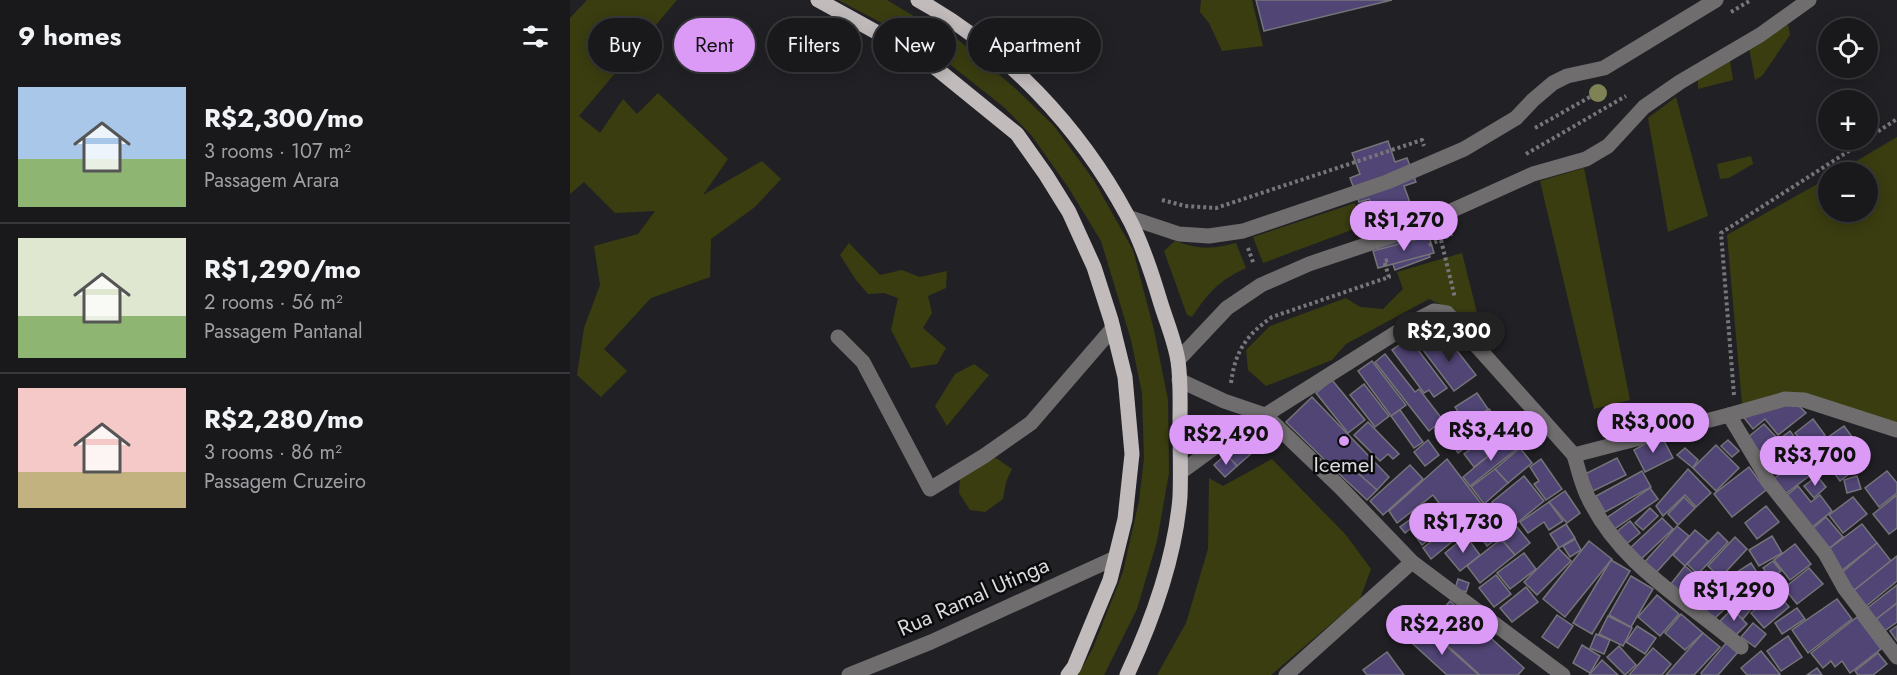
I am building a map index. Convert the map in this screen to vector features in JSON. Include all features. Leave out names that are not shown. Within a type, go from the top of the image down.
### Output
[{"type":"main road","points":[[818,0],[937,69],[1017,134],[1069,212],[1094,267],[1125,377],[1132,454],[1125,519],[1110,580],[1074,667],[1068,675]]},
{"type":"main road","points":[[918,0],[949,18],[1014,70],[1052,106],[1092,157],[1128,217],[1156,287],[1178,360],[1181,472],[1179,500],[1167,570],[1145,634],[1127,675]]},
{"type":"street","points":[[1128,217],[1179,234],[1209,236],[1243,231],[1387,182],[1464,149],[1516,118],[1553,83],[1567,76],[1604,68],[1716,0]]},
{"type":"street","points":[[1178,360],[1227,308],[1261,285],[1309,264],[1404,232],[1478,201],[1533,174],[1586,159],[1608,146],[1644,107],[1680,82],[1760,35],[1809,0]]},
{"type":"street","points":[[1181,472],[1218,445],[1424,315],[1452,308],[1574,455],[1587,495],[1609,531],[1630,557],[1650,577],[1713,623],[1741,647]]},
{"type":"street","points":[[838,338],[863,362],[930,489],[984,456],[1031,423],[1113,328]]},
{"type":"street","points":[[1179,380],[1224,401],[1265,415],[1340,487],[1412,562],[1563,675]]},
{"type":"street","points":[[1574,455],[1732,409],[1785,399],[1804,400],[1897,430]]},
{"type":"street","points":[[1732,409],[1771,485],[1824,553],[1845,589],[1897,657]]},
{"type":"street","name":"Rua Ramal Utinga","points":[[849,675],[931,642],[1115,558]]},
{"type":"street","points":[[1286,675],[1412,562]]},
{"type":"path","points":[[1731,13],[1751,0]]},
{"type":"path","points":[[1527,132],[1608,87]]},
{"type":"path","points":[[1516,159],[1627,96]]},
{"type":"path","points":[[1878,132],[1897,119]]},
{"type":"path","points":[[1162,200],[1185,206],[1216,208],[1422,140]]},
{"type":"path","points":[[1732,409],[1721,233],[1850,150]]},
{"type":"path","points":[[1422,247],[1441,240],[1452,308]]},
{"type":"path","points":[[1247,244],[1254,265]]},
{"type":"path","points":[[1231,384],[1233,366],[1242,346],[1255,329],[1272,317],[1389,277],[1384,261],[1393,258]]},
{"type":"green space","points":[[587,0],[677,0],[662,18],[588,18],[588,72],[616,72],[579,116],[600,133],[623,99],[637,114],[658,93],[728,159],[703,195],[762,161],[781,179],[755,207],[711,239],[710,277],[651,298],[604,349],[627,371],[601,397],[577,375],[584,328],[600,285],[594,246],[638,234],[655,211],[615,213],[584,182],[570,194],[570,18]]},
{"type":"green space","points":[[838,0],[887,0],[917,18],[873,18]]},
{"type":"green space","points":[[1201,0],[1252,0],[1263,46],[1222,51],[1209,23],[1200,12]]},
{"type":"green space","points":[[1788,24],[1790,35],[1762,76],[1755,80],[1749,48]]},
{"type":"green space","points":[[956,38],[968,48],[968,72],[996,72],[1016,89],[1054,126],[1093,179],[1133,250],[1154,330],[1168,400],[1169,473],[1157,541],[1137,609],[1104,675],[1078,675],[1093,648],[1123,572],[1139,501],[1144,458],[1142,393],[1131,340],[1101,241],[1068,187],[1032,136],[1005,108],[956,69]]},
{"type":"green space","points":[[1730,61],[1733,80],[1698,89],[1698,78]]},
{"type":"green space","points":[[1676,97],[1708,216],[1668,232],[1648,118]]},
{"type":"green space","points":[[1897,137],[1897,423],[1809,394],[1742,404],[1727,235],[1818,184],[1818,222],[1878,222],[1878,162],[1855,162]]},
{"type":"green space","points":[[1751,156],[1753,164],[1729,178],[1720,179],[1717,164]]},
{"type":"green space","points":[[1584,168],[1630,400],[1594,409],[1540,181]]},
{"type":"green space","points":[[1355,203],[1365,225],[1263,263],[1253,237]]},
{"type":"green space","points":[[1175,241],[1206,248],[1236,243],[1246,268],[1215,288],[1192,317],[1187,315],[1164,251]]},
{"type":"green space","points":[[849,243],[880,275],[902,270],[920,277],[947,271],[946,288],[928,296],[932,313],[923,328],[946,348],[937,364],[911,368],[891,330],[898,298],[884,293],[868,294],[840,255]]},
{"type":"green space","points":[[1462,253],[1482,333],[1444,306],[1429,299],[1346,344],[1332,360],[1266,386],[1248,370],[1246,350],[1270,326],[1346,298],[1360,307],[1383,309],[1403,289],[1397,272]]},
{"type":"green space","points":[[974,364],[989,375],[947,426],[935,406],[955,374]]},
{"type":"green space","points":[[996,458],[1012,469],[1006,482],[1003,499],[985,512],[970,510],[959,493],[960,477],[988,460]]},
{"type":"green space","points":[[1272,459],[1346,535],[1371,569],[1360,599],[1271,675],[1157,675],[1186,623],[1208,549],[1209,478],[1223,486]]},
{"type":"building","points":[[1256,0],[1392,0],[1264,31]]},
{"type":"building","points":[[1388,141],[1395,162],[1407,158],[1416,182],[1404,186],[1413,211],[1422,207],[1432,233],[1422,236],[1430,257],[1395,270],[1387,249],[1379,252],[1370,226],[1378,223],[1369,199],[1359,202],[1350,178],[1360,174],[1352,153]]},
{"type":"building","points":[[1429,236],[1434,253],[1378,268],[1373,251]]},
{"type":"building","points":[[1444,334],[1476,375],[1454,391],[1423,350]]},
{"type":"building","points":[[1409,338],[1447,388],[1434,397],[1429,390],[1424,393],[1392,350]]},
{"type":"building","points":[[1385,354],[1415,392],[1419,389],[1443,420],[1429,431],[1375,362]]},
{"type":"building","points":[[1372,361],[1406,405],[1391,416],[1358,371]]},
{"type":"building","points":[[1332,380],[1365,420],[1348,433],[1316,393]]},
{"type":"building","points":[[1364,384],[1389,416],[1375,427],[1350,395]]},
{"type":"building","points":[[1477,393],[1488,409],[1466,424],[1455,407]]},
{"type":"building","points":[[1312,397],[1389,477],[1377,490],[1344,461],[1336,471],[1286,422]]},
{"type":"building","points":[[1795,402],[1806,413],[1778,435],[1765,419],[1753,429],[1741,414]]},
{"type":"building","points":[[1489,409],[1511,437],[1491,453],[1469,425]]},
{"type":"building","points":[[1400,410],[1423,442],[1414,448],[1391,416]]},
{"type":"building","points":[[1813,419],[1825,435],[1808,448],[1795,433]]},
{"type":"building","points":[[1368,422],[1399,454],[1393,459],[1388,454],[1380,461],[1354,435]]},
{"type":"building","points":[[1764,424],[1777,438],[1761,453],[1747,438]]},
{"type":"building","points":[[1844,426],[1856,442],[1832,459],[1821,442]]},
{"type":"building","points":[[1464,427],[1473,442],[1458,453],[1448,437]]},
{"type":"building","points":[[1790,431],[1803,449],[1774,471],[1761,453]]},
{"type":"building","points":[[1661,435],[1673,458],[1645,472],[1634,450]]},
{"type":"building","points":[[1511,437],[1518,448],[1470,486],[1463,477]]},
{"type":"building","points":[[1241,440],[1253,452],[1237,466],[1226,454]]},
{"type":"building","points":[[1428,440],[1439,455],[1425,466],[1414,452]]},
{"type":"building","points":[[1728,440],[1739,451],[1732,457],[1721,446]]},
{"type":"building","points":[[1857,442],[1869,459],[1840,481],[1828,465]]},
{"type":"building","points":[[1479,443],[1488,456],[1474,467],[1464,454]]},
{"type":"building","points":[[1716,445],[1739,468],[1716,491],[1693,468]]},
{"type":"building","points":[[1818,446],[1829,461],[1784,495],[1772,480]]},
{"type":"building","points":[[1520,448],[1532,463],[1508,483],[1495,469]]},
{"type":"building","points":[[1685,448],[1698,460],[1693,468],[1677,455]]},
{"type":"building","points":[[1226,454],[1237,466],[1225,477],[1214,465]]},
{"type":"building","points":[[1617,458],[1626,475],[1593,491],[1585,474]]},
{"type":"building","points":[[1447,459],[1489,514],[1463,534],[1451,519],[1433,533],[1420,518],[1439,503],[1433,495],[1397,523],[1389,511]]},
{"type":"building","points":[[1541,459],[1562,489],[1546,500],[1534,484],[1539,481],[1530,467]]},
{"type":"building","points":[[1344,461],[1377,490],[1367,500],[1336,471]]},
{"type":"building","points":[[1410,465],[1423,479],[1383,515],[1370,501]]},
{"type":"building","points":[[1749,467],[1766,490],[1732,517],[1714,494]]},
{"type":"building","points":[[1495,469],[1508,483],[1484,504],[1471,487]]},
{"type":"building","points":[[1688,469],[1711,493],[1696,507],[1685,495],[1663,516],[1656,506]]},
{"type":"building","points":[[1642,471],[1651,487],[1605,512],[1596,496]]},
{"type":"building","points":[[1887,471],[1897,483],[1897,493],[1879,507],[1865,488]]},
{"type":"building","points":[[1524,476],[1544,501],[1512,527],[1492,502]]},
{"type":"building","points":[[1817,476],[1826,487],[1814,498],[1804,486]]},
{"type":"building","points":[[1857,476],[1861,489],[1847,493],[1844,480]]},
{"type":"building","points":[[1798,486],[1811,502],[1820,495],[1832,511],[1811,528],[1786,496]]},
{"type":"building","points":[[1650,488],[1658,499],[1613,530],[1605,519]]},
{"type":"building","points":[[1565,491],[1580,513],[1567,523],[1549,502]]},
{"type":"building","points":[[1897,495],[1897,528],[1889,534],[1873,514]]},
{"type":"building","points":[[1684,497],[1695,508],[1678,525],[1668,514]]},
{"type":"building","points":[[1853,497],[1867,514],[1843,533],[1829,515]]},
{"type":"building","points":[[1549,502],[1563,521],[1549,530],[1544,522],[1528,533],[1520,522]]},
{"type":"building","points":[[1766,506],[1779,522],[1757,539],[1745,523]]},
{"type":"building","points":[[1650,508],[1658,516],[1643,530],[1635,523]]},
{"type":"building","points":[[1415,516],[1432,537],[1422,545],[1410,529],[1405,533],[1400,527]]},
{"type":"building","points":[[1826,517],[1843,537],[1826,551],[1811,530]]},
{"type":"building","points":[[1491,518],[1503,534],[1487,546],[1475,530]]},
{"type":"building","points":[[1662,518],[1673,529],[1639,561],[1628,550]]},
{"type":"building","points":[[1630,521],[1640,533],[1625,545],[1615,533]]},
{"type":"building","points":[[1566,524],[1575,538],[1559,548],[1550,534]]},
{"type":"building","points":[[1862,524],[1877,543],[1841,571],[1826,551]]},
{"type":"building","points":[[1451,526],[1459,536],[1431,559],[1423,548]]},
{"type":"building","points":[[1677,526],[1689,536],[1654,575],[1642,565]]},
{"type":"building","points":[[1517,527],[1530,543],[1515,555],[1501,539]]},
{"type":"building","points":[[1695,530],[1708,541],[1685,566],[1673,555]]},
{"type":"building","points":[[1718,532],[1728,542],[1698,574],[1687,564]]},
{"type":"building","points":[[1466,536],[1480,555],[1460,571],[1445,553]]},
{"type":"building","points":[[1772,536],[1782,553],[1759,566],[1749,550]]},
{"type":"building","points":[[1735,537],[1747,549],[1720,578],[1708,566]]},
{"type":"building","points":[[1501,539],[1515,555],[1480,583],[1467,566]]},
{"type":"building","points":[[1575,539],[1581,550],[1570,557],[1563,546]]},
{"type":"building","points":[[1589,541],[1612,559],[1565,617],[1543,599]]},
{"type":"building","points":[[1877,543],[1891,561],[1852,592],[1840,574]]},
{"type":"building","points":[[1795,544],[1811,564],[1790,580],[1774,560]]},
{"type":"building","points":[[1558,548],[1571,561],[1537,595],[1524,582]]},
{"type":"building","points":[[1524,553],[1536,569],[1510,589],[1497,573]]},
{"type":"building","points":[[1897,556],[1897,581],[1864,608],[1852,592]]},
{"type":"building","points":[[1611,560],[1630,571],[1592,634],[1573,623]]},
{"type":"building","points":[[1773,561],[1781,571],[1771,579],[1763,568]]},
{"type":"building","points":[[1751,563],[1760,577],[1746,586],[1737,572]]},
{"type":"building","points":[[1685,566],[1697,576],[1682,594],[1670,585]]},
{"type":"building","points":[[1809,568],[1823,584],[1797,604],[1784,588]]},
{"type":"building","points":[[1706,571],[1716,580],[1694,604],[1685,596]]},
{"type":"building","points":[[1731,573],[1746,589],[1714,619],[1699,603]]},
{"type":"building","points":[[1496,575],[1511,594],[1494,607],[1479,588]]},
{"type":"building","points":[[1631,576],[1653,589],[1631,627],[1609,615]]},
{"type":"building","points":[[1458,579],[1469,583],[1466,592],[1455,589]]},
{"type":"building","points":[[1765,579],[1774,590],[1755,606],[1746,594]]},
{"type":"building","points":[[1897,585],[1897,603],[1875,620],[1866,609]]},
{"type":"building","points":[[1526,587],[1538,602],[1512,622],[1500,608]]},
{"type":"building","points":[[1777,592],[1789,607],[1764,628],[1751,613]]},
{"type":"building","points":[[1657,595],[1679,614],[1660,636],[1638,617]]},
{"type":"building","points":[[1739,596],[1752,608],[1743,619],[1730,607]]},
{"type":"building","points":[[1837,599],[1852,619],[1808,653],[1792,630]]},
{"type":"building","points":[[1450,601],[1524,668],[1518,675],[1480,675],[1427,627]]},
{"type":"building","points":[[1897,603],[1897,622],[1883,632],[1874,621]]},
{"type":"building","points":[[1797,608],[1805,619],[1782,634],[1775,623]]},
{"type":"building","points":[[1732,609],[1747,624],[1735,636],[1720,621]]},
{"type":"building","points":[[1681,614],[1703,633],[1685,650],[1665,633]]},
{"type":"building","points":[[1557,615],[1573,626],[1558,648],[1542,637]]},
{"type":"building","points":[[1608,616],[1632,628],[1623,646],[1599,634]]},
{"type":"building","points":[[1857,617],[1881,649],[1850,673],[1842,661],[1835,667],[1831,661],[1823,668],[1811,653]]},
{"type":"building","points":[[1753,623],[1766,634],[1755,647],[1741,637]]},
{"type":"building","points":[[1637,626],[1656,638],[1645,654],[1626,642]]},
{"type":"building","points":[[1897,626],[1897,641],[1890,631]]},
{"type":"building","points":[[1427,629],[1479,675],[1447,675],[1413,644]]},
{"type":"building","points":[[1703,633],[1720,647],[1694,675],[1666,675]]},
{"type":"building","points":[[1596,634],[1610,640],[1604,654],[1590,648]]},
{"type":"building","points":[[1788,636],[1802,657],[1781,671],[1767,651]]},
{"type":"building","points":[[1727,642],[1738,652],[1718,675],[1702,675],[1701,673]]},
{"type":"building","points":[[1582,645],[1600,656],[1590,673],[1573,663]]},
{"type":"building","points":[[1619,646],[1636,665],[1625,675],[1607,657]]},
{"type":"building","points":[[1653,648],[1671,664],[1662,675],[1629,675]]},
{"type":"building","points":[[1761,651],[1780,674],[1747,675],[1741,668]]},
{"type":"building","points":[[1387,652],[1404,675],[1367,675],[1363,670]]},
{"type":"building","points":[[1878,653],[1887,664],[1873,675],[1858,675],[1855,671]]},
{"type":"building","points":[[1602,660],[1618,675],[1589,675]]},
{"type":"building","points":[[1817,668],[1822,675],[1807,675]]},
{"type":"place","name":"Icemel","points":[[1344,441]]}]
